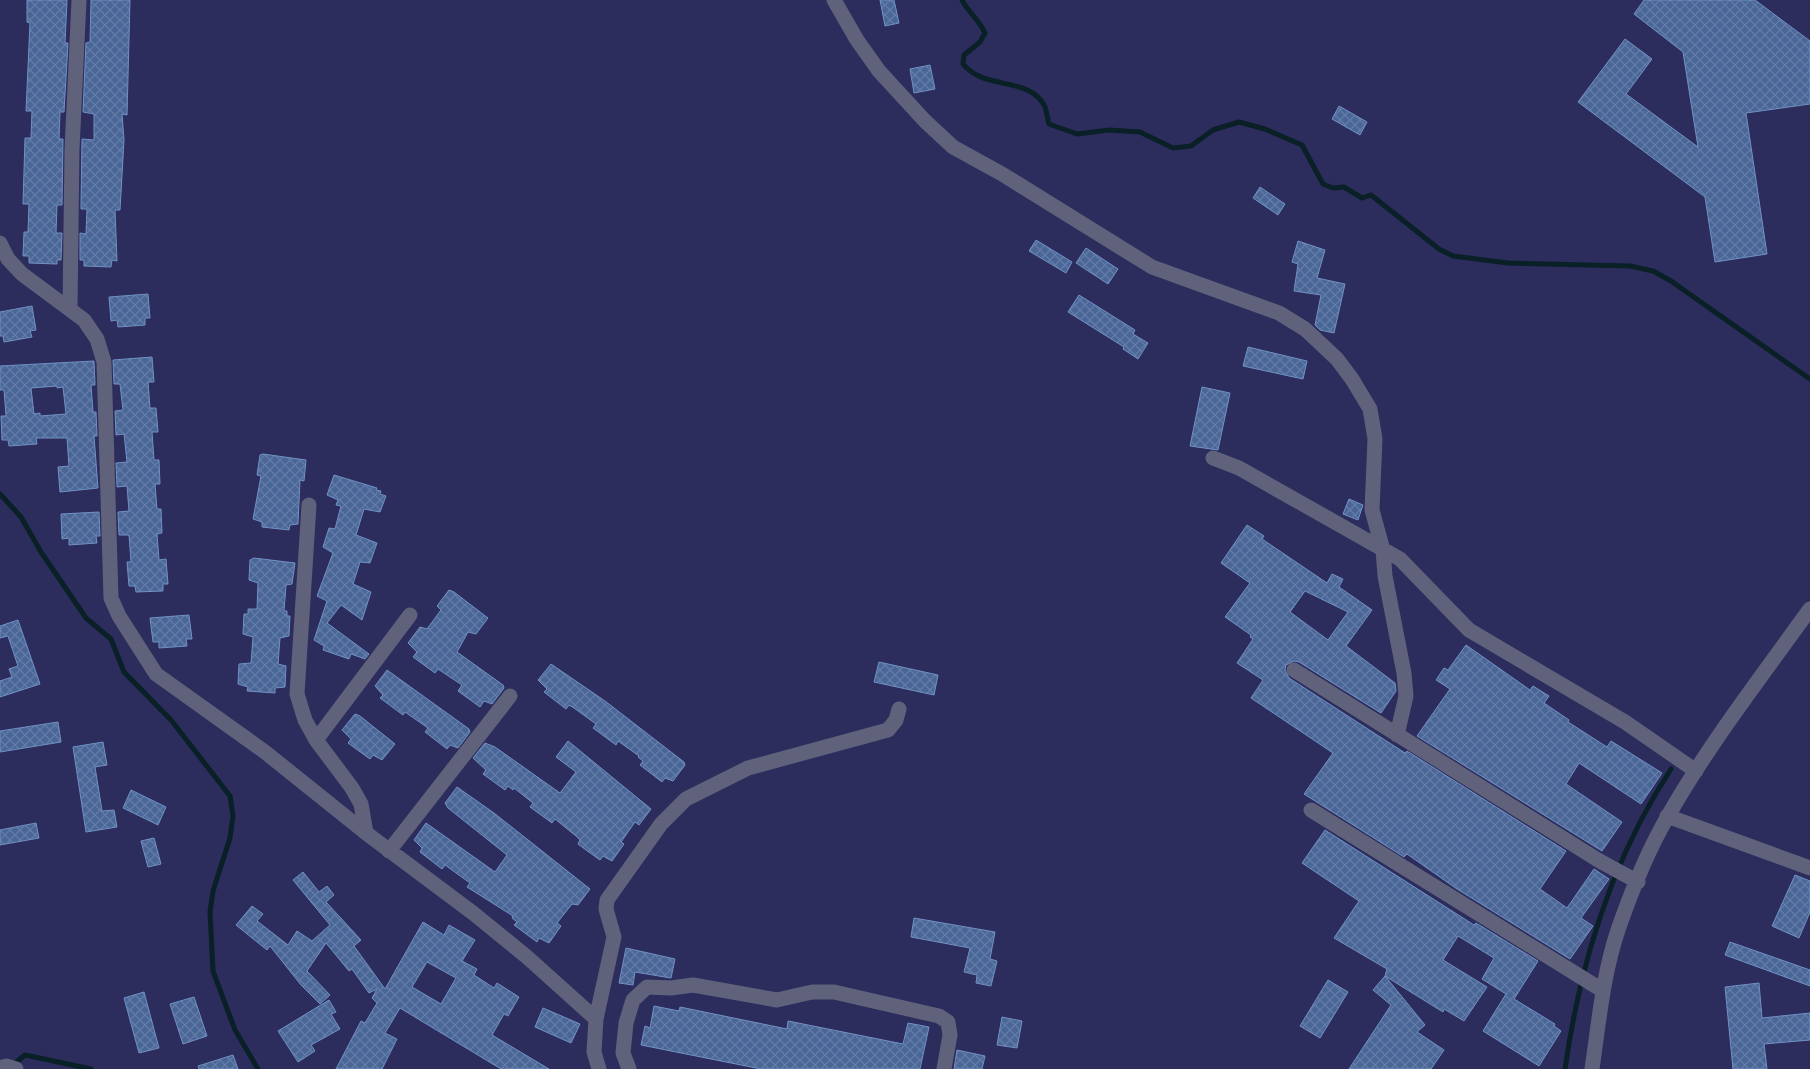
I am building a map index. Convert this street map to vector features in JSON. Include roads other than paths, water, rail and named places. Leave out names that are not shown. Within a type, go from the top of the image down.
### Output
[{"type":"street","points":[[70,308],[72,150],[78,0]]},
{"type":"street","points":[[834,0],[857,40],[879,70],[924,121],[953,147],[1002,174],[1152,267],[1279,313],[1305,329],[1336,359],[1370,409],[1375,438],[1372,510],[1383,550],[1385,576],[1404,673],[1406,696],[1397,735]]},
{"type":"street","points":[[0,243],[8,259],[22,274],[84,320],[97,339],[104,362],[111,598],[119,616],[156,674],[265,752],[389,851],[528,957],[596,1019]]},
{"type":"street","points":[[1212,458],[1239,468],[1400,560],[1469,630],[1625,722],[1696,771]]},
{"type":"street","points":[[309,505],[297,694],[305,720],[316,740],[352,788],[361,804],[366,833]]},
{"type":"street","points":[[1592,1069],[1590,982],[1619,928],[1626,875],[1696,771],[1810,609]]},
{"type":"street","points":[[316,740],[410,615]]},
{"type":"street","points":[[1294,670],[1626,875]]},
{"type":"street","points":[[389,851],[510,696]]},
{"type":"street","points":[[599,1069],[594,1052],[596,1019],[614,937],[606,909],[607,900],[661,824],[686,799],[748,768],[888,730],[896,720],[899,709]]},
{"type":"street","points":[[1311,810],[1590,982]]},
{"type":"street","points":[[1667,816],[1810,868]]},
{"type":"street","points":[[629,1069],[624,1054],[626,1023],[633,1000],[648,987],[671,988],[693,985],[777,1000],[812,992],[834,992],[939,1016],[948,1022],[950,1035],[944,1069]]},
{"type":"waterway","points":[[962,0],[985,33],[980,42],[964,55],[963,64],[983,78],[1017,86],[1037,96],[1045,107],[1049,124],[1077,134],[1109,130],[1140,132],[1173,148],[1191,146],[1213,130],[1239,122],[1265,129],[1302,145],[1323,184],[1333,188],[1344,187],[1362,198],[1371,195],[1439,249],[1453,256],[1508,263],[1630,266],[1653,271],[1671,281],[1810,379]]},
{"type":"waterway","points":[[0,494],[21,517],[41,552],[86,618],[111,639],[124,672],[171,720],[230,796],[233,816],[230,838],[213,891],[210,912],[213,971],[235,1030],[258,1069]]},
{"type":"waterway","points":[[1565,1069],[1571,1029],[1601,913],[1632,839],[1650,803],[1671,769]]},
{"type":"waterway","points":[[13,1065],[25,1055],[91,1069]]}]
